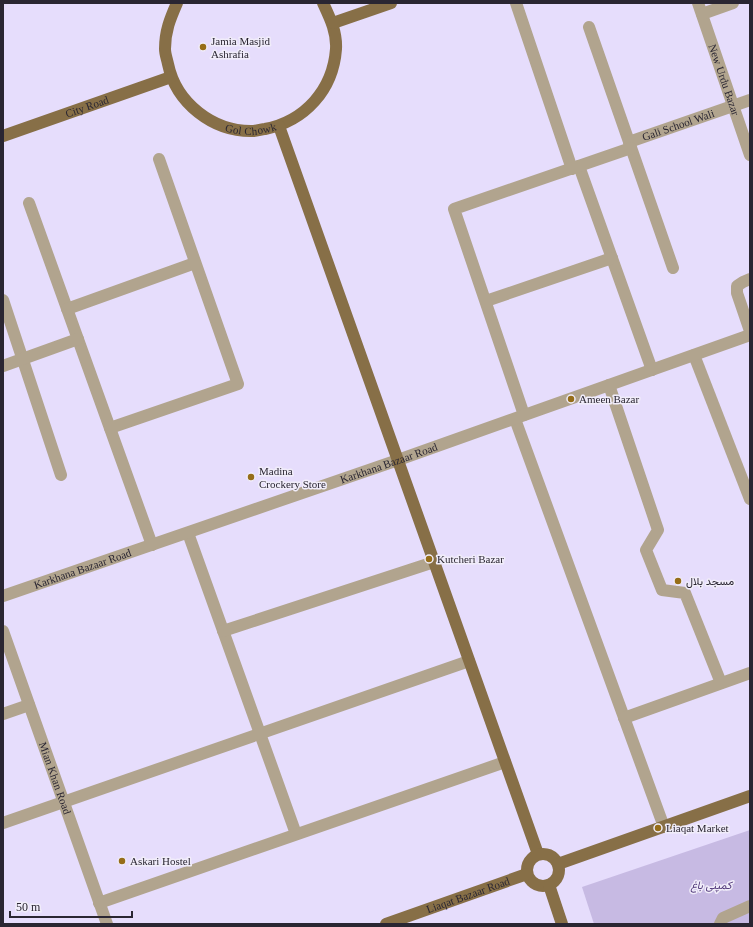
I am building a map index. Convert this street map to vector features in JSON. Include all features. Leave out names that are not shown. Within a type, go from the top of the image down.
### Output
[{"type":"main road","name":"Gol Chowk","points":[[177,3],[168,24],[165,51],[171,77],[184,100],[204,117],[228,128],[254,131],[280,126],[302,114],[320,96],[331,73],[336,48],[333,23],[323,3]]},
{"type":"main road","points":[[333,23],[378,5],[391,3]]},
{"type":"main road","name":"City Road","points":[[3,136],[171,77]]},
{"type":"main road","points":[[280,126],[538,854]]},
{"type":"main road","points":[[558,864],[750,796]]},
{"type":"main road","points":[[538,854],[548,854],[553,857],[558,864],[560,871],[556,880],[543,887],[536,885],[530,880],[527,874],[530,860],[538,854]]},
{"type":"main road","name":"Liaqat Bazaar Road","points":[[386,924],[527,874]]},
{"type":"main road","points":[[549,885],[562,924]]},
{"type":"street","points":[[516,3],[576,167],[612,258],[652,370]]},
{"type":"street","points":[[700,8],[733,3]]},
{"type":"street","name":"New Urdu Bazar","points":[[700,8],[750,155]]},
{"type":"street","points":[[589,27],[674,268]]},
{"type":"street","name":"Gali School Wali","points":[[486,301],[454,209],[576,167],[750,100]]},
{"type":"street","points":[[110,428],[238,384],[159,159]]},
{"type":"street","points":[[29,203],[152,545]]},
{"type":"street","points":[[612,258],[486,301],[520,417],[624,718],[664,827]]},
{"type":"street","points":[[67,309],[195,263]]},
{"type":"street","points":[[750,279],[737,286],[737,293],[750,331]]},
{"type":"street","points":[[3,300],[61,475]]},
{"type":"street","name":"Karkhana Bazaar Road","points":[[3,596],[398,460],[750,335]]},
{"type":"street","points":[[3,366],[78,339]]},
{"type":"street","points":[[694,355],[750,499]]},
{"type":"street","points":[[609,385],[658,530],[646,550],[662,590],[684,593],[721,683]]},
{"type":"street","points":[[188,533],[296,834]]},
{"type":"street","points":[[223,631],[434,562]]},
{"type":"street","name":"Mian Khan Road","points":[[3,631],[107,924]]},
{"type":"street","points":[[3,823],[469,660]]},
{"type":"street","points":[[624,718],[750,673]]},
{"type":"street","points":[[3,714],[29,705]]},
{"type":"street","points":[[99,903],[505,762]]},
{"type":"street","points":[[720,924],[723,918],[750,906]]},
{"type":"green space","name":"کمپنی باغ","points":[[750,830],[750,924],[594,924],[582,887]]},
{"type":"place","name":"Jamia Masjid Ashrafia","points":[[203,47]]},
{"type":"place","name":"Ameen Bazar","points":[[571,399]]},
{"type":"place","name":"Madina Crockery Store","points":[[251,477]]},
{"type":"place","name":"Kutcheri Bazar","points":[[429,559]]},
{"type":"place","name":"مسجد بلال","points":[[678,581]]},
{"type":"place","name":"Liaqat Market","points":[[658,828]]},
{"type":"place","name":"Askari Hostel","points":[[122,861]]}]
